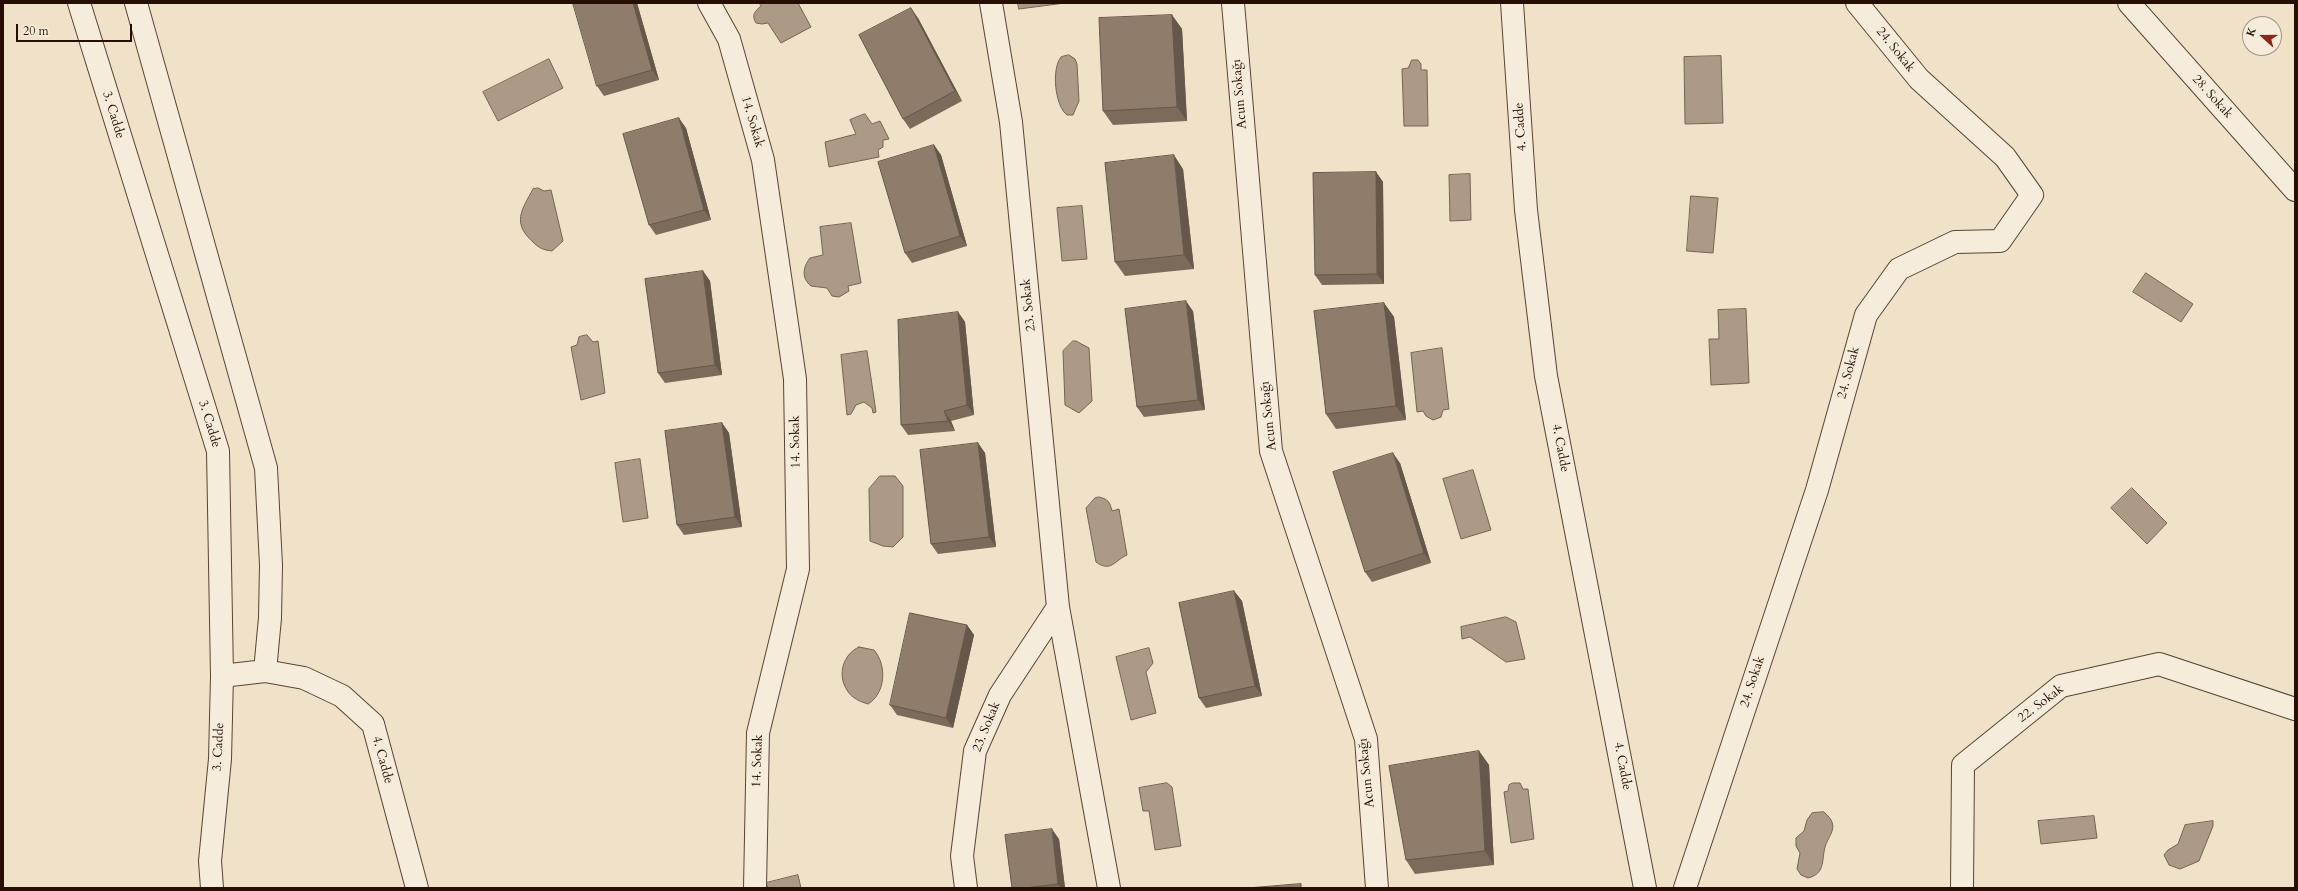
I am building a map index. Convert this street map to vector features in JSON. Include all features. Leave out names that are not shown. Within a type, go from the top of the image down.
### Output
[{"type":"street","name":"3. Cadde","points":[[78,3],[218,451],[222,676],[220,759],[210,861],[212,888]]},
{"type":"street","points":[[136,3],[266,468],[271,565],[270,618],[266,671]]},
{"type":"street","name":"14. Sokak","points":[[709,3],[729,39],[763,160],[795,379],[798,569],[758,733],[755,888]]},
{"type":"street","name":"23. Sokak","points":[[991,3],[1011,122],[1058,607],[1110,888]]},
{"type":"street","name":"Acun Sokağı","points":[[1233,3],[1271,451],[1366,739],[1377,888]]},
{"type":"street","name":"4. Cadde","points":[[1512,3],[1526,210],[1546,376],[1645,888]]},
{"type":"street","name":"24. Sokak","points":[[1685,888],[1817,490],[1866,315],[1899,269],[1955,242],[2000,241],[2032,194],[2005,157],[1919,79],[1857,3]]},
{"type":"street","name":"28. Sokak","points":[[2129,3],[2295,190]]},
{"type":"street","name":"23. Sokak","points":[[966,888],[962,856],[975,751],[1000,695],[1058,607]]},
{"type":"street","name":"22. Sokak","points":[[1962,888],[1963,765],[2061,686],[2159,664],[2295,709]]},
{"type":"street","name":"4. Cadde","points":[[222,676],[266,671],[304,678],[342,696],[373,724],[417,888]]},
{"type":"shaded area","points":[[759,3],[798,3],[811,27],[781,43],[768,23],[756,23],[754,15],[755,11],[761,6]]},
{"type":"shaded area","points":[[1018,3],[1065,3],[1019,9]]},
{"type":"shaded area","points":[[1069,55],[1075,59],[1077,64],[1079,101],[1073,115],[1067,115],[1060,104],[1057,96],[1055,78],[1058,63],[1061,57]]},
{"type":"shaded area","points":[[1721,56],[1723,123],[1685,124],[1684,57]]},
{"type":"shaded area","points":[[549,59],[563,88],[498,121],[483,92]]},
{"type":"shaded area","points":[[1412,60],[1418,60],[1421,64],[1421,70],[1427,70],[1428,126],[1404,126],[1402,69],[1408,68]]},
{"type":"shaded area","points":[[865,114],[872,124],[880,121],[889,139],[883,140],[883,147],[878,150],[879,157],[829,167],[825,142],[856,134],[850,120]]},
{"type":"shaded area","points":[[1470,174],[1471,220],[1450,221],[1449,175]]},
{"type":"shaded area","points":[[538,188],[544,191],[551,190],[563,241],[552,251],[541,248],[535,244],[522,229],[522,210],[533,189]]},
{"type":"shaded area","points":[[1691,196],[1718,198],[1713,253],[1687,251]]},
{"type":"shaded area","points":[[1082,206],[1087,259],[1062,261],[1057,208]]},
{"type":"shaded area","points":[[851,223],[861,283],[848,286],[849,291],[839,297],[832,296],[827,288],[811,286],[804,276],[804,272],[810,258],[823,255],[820,227]]},
{"type":"shaded area","points":[[2146,273],[2193,304],[2181,322],[2133,292]]},
{"type":"shaded area","points":[[1746,309],[1749,383],[1711,385],[1709,339],[1719,339],[1718,310]]},
{"type":"shaded area","points":[[587,335],[593,342],[598,341],[605,393],[581,400],[571,347],[577,345],[579,337]]},
{"type":"shaded area","points":[[1073,341],[1076,341],[1089,348],[1092,401],[1079,413],[1065,405],[1063,351]]},
{"type":"shaded area","points":[[1442,348],[1449,409],[1443,410],[1441,417],[1433,420],[1426,416],[1423,411],[1417,412],[1411,353]]},
{"type":"shaded area","points":[[867,351],[876,412],[873,413],[872,408],[864,402],[856,405],[851,414],[847,415],[841,355]]},
{"type":"shaded area","points":[[640,459],[648,518],[623,522],[615,463]]},
{"type":"shaded area","points":[[1473,470],[1491,530],[1461,539],[1443,479]]},
{"type":"shaded area","points":[[880,476],[895,476],[903,486],[903,537],[893,547],[883,546],[870,541],[869,489]]},
{"type":"shaded area","points":[[2132,488],[2167,523],[2147,544],[2111,508]]},
{"type":"shaded area","points":[[1099,497],[1108,501],[1112,511],[1119,509],[1127,555],[1109,566],[1101,565],[1096,562],[1086,508],[1095,498]]},
{"type":"shaded area","points":[[1506,617],[1516,622],[1525,659],[1506,662],[1470,637],[1462,639],[1461,627]]},
{"type":"shaded area","points":[[859,647],[874,650],[881,663],[883,671],[883,678],[878,693],[868,704],[859,701],[849,693],[842,678],[843,666],[846,660],[853,650]]},
{"type":"shaded area","points":[[1149,648],[1153,663],[1146,672],[1156,713],[1131,720],[1116,657]]},
{"type":"shaded area","points":[[1167,783],[1172,787],[1181,846],[1155,850],[1149,811],[1143,811],[1139,788]]},
{"type":"shaded area","points":[[1513,783],[1520,783],[1523,789],[1528,789],[1534,839],[1511,843],[1504,792],[1508,791],[1509,785]]},
{"type":"shaded area","points":[[1824,812],[1830,818],[1832,823],[1832,832],[1825,846],[1821,868],[1817,874],[1808,878],[1801,875],[1797,869],[1800,853],[1796,846],[1796,838],[1804,831],[1807,820],[1812,813]]},
{"type":"shaded area","points":[[2094,816],[2097,838],[2041,844],[2038,821]]},
{"type":"shaded area","points":[[2213,821],[2213,826],[2199,861],[2180,869],[2169,865],[2164,855],[2168,850],[2178,844],[2185,825]]},
{"type":"shaded area","points":[[798,875],[801,888],[768,888],[766,883]]},
{"type":"building","points":[[573,3],[633,3],[652,70],[597,86]]},
{"type":"building","points":[[911,8],[955,91],[903,119],[859,35]]},
{"type":"building","points":[[1172,15],[1177,107],[1103,111],[1099,18]]},
{"type":"building","points":[[679,118],[704,210],[649,225],[623,134]]},
{"type":"building","points":[[934,145],[960,236],[905,253],[878,162]]},
{"type":"building","points":[[1174,155],[1184,255],[1115,262],[1105,163]]},
{"type":"building","points":[[1376,172],[1377,274],[1315,275],[1313,173]]},
{"type":"building","points":[[703,271],[715,365],[658,373],[645,279]]},
{"type":"building","points":[[1186,301],[1198,400],[1137,407],[1125,309]]},
{"type":"building","points":[[1384,303],[1396,406],[1326,414],[1314,311]]},
{"type":"building","points":[[958,312],[967,405],[944,411],[948,421],[901,425],[898,320]]},
{"type":"building","points":[[722,423],[735,517],[677,525],[665,431]]},
{"type":"building","points":[[978,443],[989,537],[931,544],[920,450]]},
{"type":"building","points":[[1393,453],[1424,553],[1365,572],[1333,472]]},
{"type":"building","points":[[1234,591],[1255,686],[1199,698],[1179,603]]},
{"type":"building","points":[[910,613],[967,625],[946,718],[890,705]]},
{"type":"building","points":[[1479,751],[1485,851],[1406,860],[1389,766]]},
{"type":"building","points":[[1052,829],[1058,884],[1012,888],[1005,835]]},
{"type":"building","points":[[1301,884],[1301,888],[1248,888]]}]
